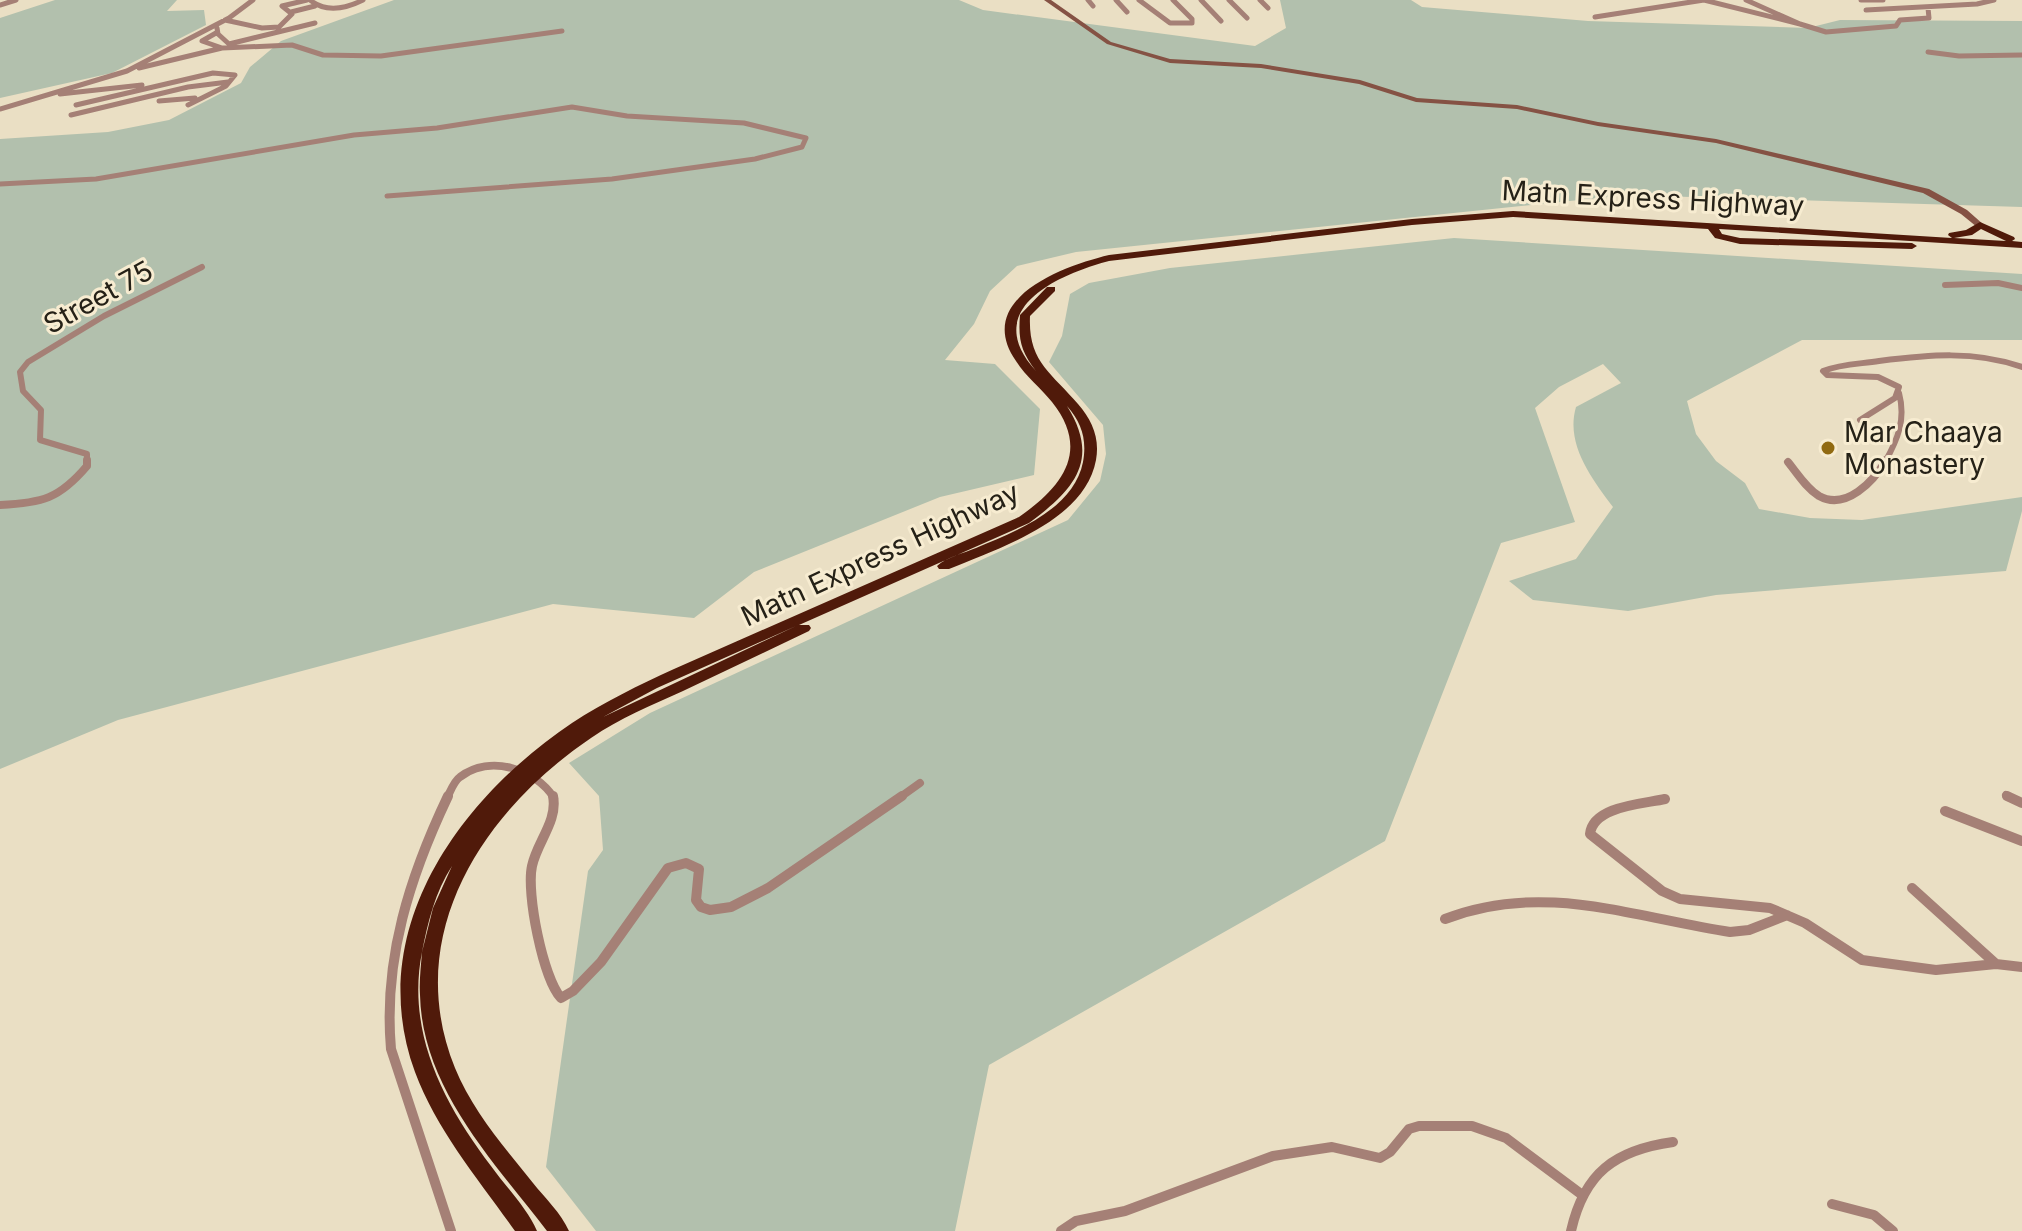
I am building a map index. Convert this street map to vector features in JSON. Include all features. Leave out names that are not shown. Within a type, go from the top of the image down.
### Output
[{"type":"highway","name":"Matn Express Highway","points":[[527,1231],[450,1121],[423,1070],[412,1028],[408,994],[418,920],[433,883],[454,845],[501,787],[532,760],[589,719],[676,675],[1024,520],[1046,506],[1064,486],[1073,470],[1078,441],[1068,415],[1020,360],[1011,342],[1009,333],[1013,316],[1035,289],[1070,269],[1109,258],[1479,216],[1538,214],[1770,231],[2022,242]]},
{"type":"highway","points":[[1913,246],[1730,240],[1716,234],[1711,226],[1725,219],[1822,228],[1961,235],[1984,230],[2022,242]]},
{"type":"highway","name":"Matn Express Highway","points":[[559,1231],[480,1128],[450,1075],[437,1044],[429,1002],[431,947],[439,909],[456,872],[493,817],[514,793],[546,764],[594,729],[787,636],[1021,532],[1042,521],[1072,497],[1082,485],[1090,465],[1094,450],[1092,436],[1075,404],[1045,374],[1024,344],[1025,315],[1039,298],[1082,272],[1117,263],[1480,221],[1557,220],[2022,253]]},
{"type":"highway","points":[[1770,231],[1822,228]]},
{"type":"highway","points":[[1807,238],[1975,245],[1986,240],[1984,230]]},
{"type":"main road","points":[[1047,0],[1109,43],[1170,61],[1261,66],[1360,82],[1420,101],[1517,107],[1606,125],[1716,141],[1926,191],[1964,212],[1984,230]]},
{"type":"street","points":[[0,5],[16,0]]},
{"type":"street","points":[[134,67],[227,19],[253,0]]},
{"type":"street","points":[[315,6],[308,0],[281,7],[291,12],[315,6],[343,8],[363,0]]},
{"type":"street","points":[[1088,0],[1093,6]]},
{"type":"street","points":[[1116,0],[1127,12]]},
{"type":"street","points":[[1139,0],[1169,24],[1181,26],[1192,23],[1192,19],[1173,0]]},
{"type":"street","points":[[1201,0],[1221,21]]},
{"type":"street","points":[[1229,0],[1247,18]]},
{"type":"street","points":[[1260,0],[1268,8]]},
{"type":"street","points":[[1595,17],[1704,0],[1826,32],[1896,26],[1899,20],[1929,18],[1928,8]]},
{"type":"street","points":[[1746,0],[1800,24]]},
{"type":"street","points":[[1861,0],[1883,0]]},
{"type":"street","points":[[1866,10],[1928,8],[1994,0]]},
{"type":"street","points":[[238,21],[240,10]]},
{"type":"street","points":[[227,19],[256,28],[277,27],[291,19],[291,12]]},
{"type":"street","points":[[218,24],[238,21]]},
{"type":"street","points":[[216,33],[230,44],[315,23]]},
{"type":"street","points":[[218,24],[216,33],[202,41],[222,48]]},
{"type":"street","points":[[0,109],[134,67],[222,48],[292,45],[323,55],[374,56],[562,31]]},
{"type":"street","points":[[1928,52],[1959,56],[2022,55]]},
{"type":"street","points":[[76,105],[226,72],[235,75],[233,81],[188,105]]},
{"type":"street","points":[[50,94],[72,94],[151,78]]},
{"type":"street","points":[[71,115],[188,87],[233,81]]},
{"type":"street","points":[[116,86],[159,85]]},
{"type":"street","points":[[159,101],[200,98]]},
{"type":"street","points":[[0,184],[96,179],[354,135],[437,128],[572,107],[594,108],[625,116],[666,117],[769,129],[806,138],[802,147],[793,150],[722,164],[612,179],[387,196]]},
{"type":"street","name":"Street 75","points":[[0,505],[31,506],[51,499],[72,486],[87,466],[87,454],[40,440],[41,410],[23,391],[20,372],[28,362],[104,316],[202,267]]},
{"type":"street","points":[[1945,285],[1998,283],[2022,288]]},
{"type":"street","points":[[1788,462],[1819,496],[1846,500],[1878,474],[1890,455],[1904,407],[1899,387],[1887,379],[1827,375],[1823,371],[1892,360],[1961,354],[1993,357],[2022,367]]},
{"type":"street","points":[[1860,420],[1899,393]]},
{"type":"street","points":[[451,1231],[391,1049],[387,1020],[393,941],[451,788],[458,778],[476,767],[505,767],[538,778],[551,790],[556,806],[531,868],[530,905],[554,989],[561,998],[575,992],[595,969],[672,864],[682,862],[699,869],[696,900],[701,907],[710,910],[731,907],[768,888],[920,783]]},
{"type":"street","points":[[2006,795],[2022,803]]},
{"type":"street","points":[[1665,799],[1600,816],[1591,826],[1590,834],[1596,842],[1662,891],[1699,904],[1753,906],[1788,915],[1862,960],[1936,970],[1996,964],[2022,967]]},
{"type":"street","points":[[1945,811],[2022,841]]},
{"type":"street","points":[[1912,888],[1996,964]]},
{"type":"street","points":[[1445,919],[1480,906],[1507,902],[1569,904],[1730,932],[1749,930],[1788,915]]},
{"type":"street","points":[[1061,1231],[1079,1218],[1121,1212],[1272,1155],[1342,1147],[1380,1158],[1390,1152],[1409,1129],[1419,1126],[1472,1126],[1506,1138],[1581,1194]]},
{"type":"street","points":[[1571,1231],[1574,1207],[1602,1168],[1651,1144],[1673,1142]]},
{"type":"street","points":[[1832,1204],[1874,1215],[1893,1231]]},
{"type":"green space","points":[[55,0],[177,0],[167,11],[204,10],[206,25],[112,73],[0,98],[0,18]]},
{"type":"green space","points":[[394,0],[959,0],[983,10],[1255,46],[1286,28],[1280,0],[1411,0],[1422,7],[1588,21],[1808,28],[1840,20],[2022,21],[2022,207],[1627,195],[1076,252],[1017,266],[990,291],[974,324],[945,360],[995,364],[1040,409],[1034,475],[940,497],[754,572],[694,618],[553,604],[118,720],[0,769],[0,139],[108,132],[169,120],[241,83],[250,67],[281,41]]},
{"type":"green space","points":[[1454,238],[2022,274],[2022,340],[1802,340],[1687,401],[1696,434],[1716,461],[1745,483],[1759,509],[1810,518],[1862,520],[2022,497],[2022,511],[2006,571],[1716,595],[1628,611],[1533,600],[1509,581],[1576,559],[1613,507],[1582,460],[1574,434],[1576,407],[1621,383],[1603,364],[1559,387],[1535,408],[1575,522],[1501,543],[1385,841],[989,1065],[955,1231],[596,1231],[546,1167],[588,871],[603,850],[599,796],[569,763],[650,713],[1068,520],[1100,481],[1106,454],[1103,425],[1049,362],[1062,336],[1070,294],[1089,283],[1170,268]]},
{"type":"place","name":"Mar Chaaya Monastery","points":[[1828,448]]}]
